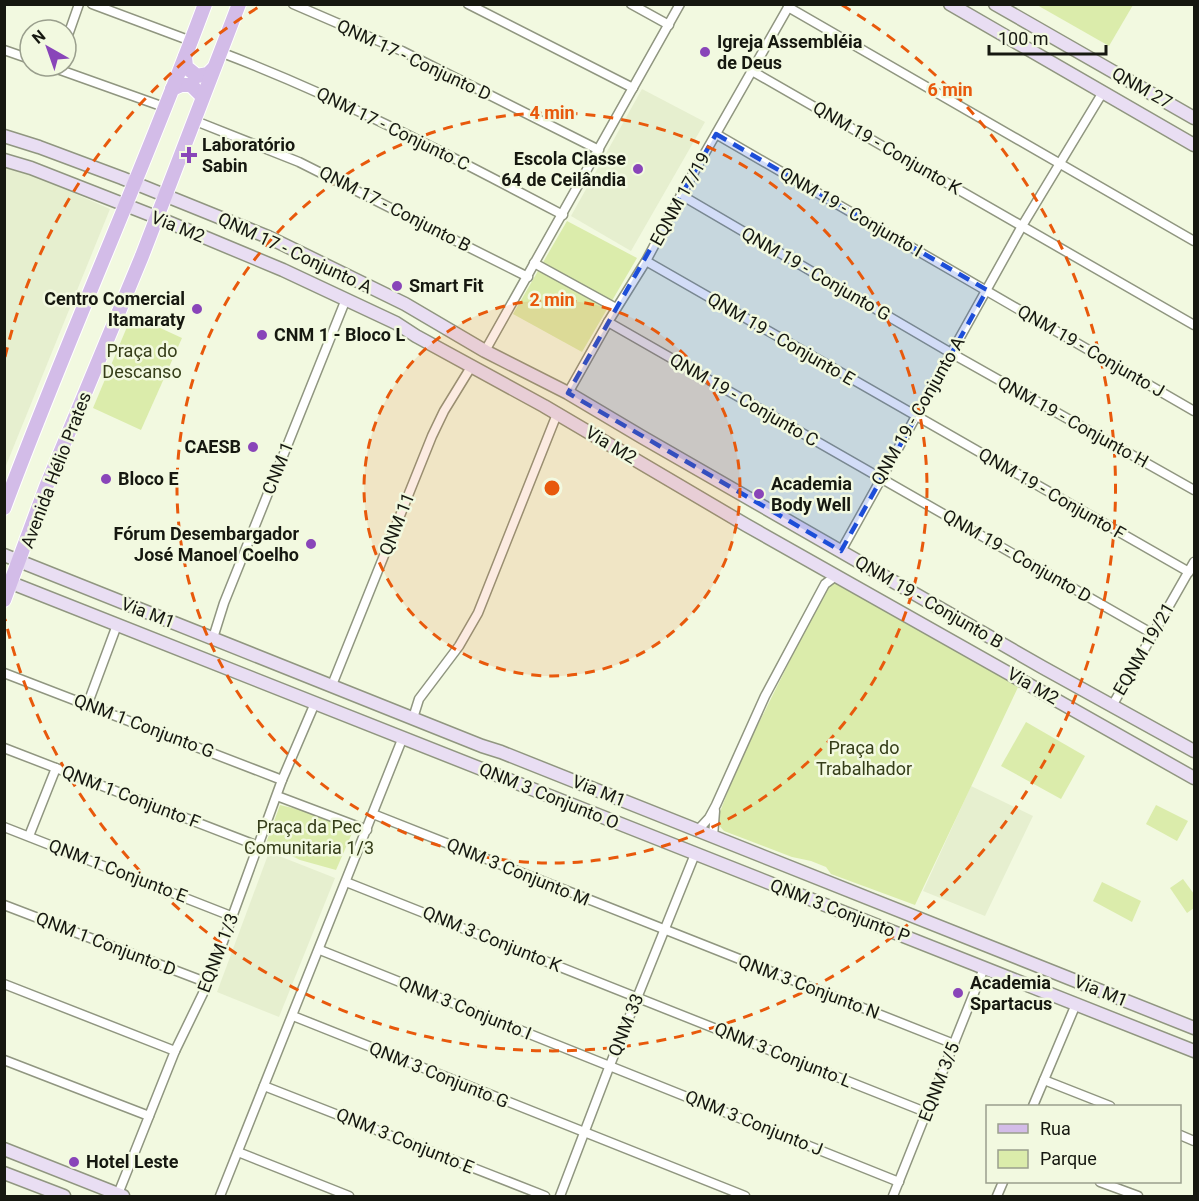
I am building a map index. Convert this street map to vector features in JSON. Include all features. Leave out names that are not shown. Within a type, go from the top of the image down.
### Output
[{"type":"main road","name":"Avenida Hélio Prates","points":[[4,508],[31,435],[205,4]]},
{"type":"main road","name":"Avenida Hélio Prates","points":[[4,600],[8,582],[20,561],[46,487],[120,309],[239,4]]},
{"type":"main road","points":[[950,4],[1194,145]]},
{"type":"main road","name":"QNM 27","points":[[995,4],[1194,118]]},
{"type":"main road","points":[[1054,65],[1055,52],[1062,50],[1101,72],[1125,79]]},
{"type":"main road","points":[[185,57],[186,67],[197,76],[208,74],[213,69]]},
{"type":"main road","points":[[172,88],[191,85],[202,96]]},
{"type":"main road","points":[[1104,93],[1134,103],[1169,123],[1176,118],[1176,108]]},
{"type":"main road","name":"Via M2","points":[[4,136],[165,195]]},
{"type":"main road","points":[[31,168],[42,159],[39,147]]},
{"type":"main road","name":"Via M2","points":[[4,160],[31,168],[156,217],[283,270],[396,323],[746,525],[1194,778]]},
{"type":"main road","name":"QNM 17 - Conjunto A","points":[[165,195],[292,249],[405,304],[485,351]]},
{"type":"main road","points":[[283,270],[282,259],[292,249]]},
{"type":"main road","points":[[396,323],[402,321],[408,312],[405,304]]},
{"type":"main road","points":[[416,336],[415,325],[427,316]]},
{"type":"main road","points":[[485,351],[568,393],[841,551]]},
{"type":"main road","points":[[609,444],[619,439],[623,432],[622,426]]},
{"type":"main road","points":[[629,456],[633,440],[642,437]]},
{"type":"main road","name":"QNM 19 - Conjunto B","points":[[841,551],[1112,706]]},
{"type":"main road","name":"Via M1","points":[[4,555],[482,747],[501,752],[1194,1028]]},
{"type":"main road","name":"Via M1","points":[[8,582],[403,737]]},
{"type":"main road","points":[[120,626],[121,613],[126,611],[159,623],[182,626]]},
{"type":"main road","points":[[225,667],[244,670],[278,681],[285,673],[282,666]]},
{"type":"main road","points":[[1038,690],[1042,666]]},
{"type":"main road","points":[[1038,690],[1055,673]]},
{"type":"main road","points":[[1112,706],[1194,750]]},
{"type":"main road","name":"QNM 3 Conjunto O","points":[[403,737],[490,774],[695,854]]},
{"type":"main road","points":[[472,766],[483,759],[482,747]]},
{"type":"main road","points":[[490,774],[490,765],[494,757],[501,752]]},
{"type":"main road","name":"QNM 3 Conjunto P","points":[[695,854],[984,968]]},
{"type":"main road","points":[[788,890],[809,893],[829,900],[836,895],[833,884]]},
{"type":"main road","points":[[855,916],[849,909],[855,901],[882,904]]},
{"type":"main road","name":"Via M1","points":[[984,968],[1096,1012]]},
{"type":"main road","points":[[1096,1012],[1116,1014],[1144,1024],[1149,1023],[1152,1018],[1151,1012],[1147,1009]]},
{"type":"main road","points":[[1096,1012],[1194,1051]]},
{"type":"main road","points":[[1165,1039],[1161,1036],[1160,1030],[1167,1024],[1194,1034]]},
{"type":"main road","points":[[4,1149],[120,1195]]},
{"type":"main road","points":[[23,1180],[33,1160]]},
{"type":"main road","points":[[40,1187],[41,1176],[47,1166]]},
{"type":"main road","points":[[4,1173],[64,1197]]},
{"type":"street","points":[[92,4],[191,41]]},
{"type":"street","name":"QNM 17 - Conjunto D","points":[[293,4],[402,51],[599,150]]},
{"type":"street","points":[[468,4],[633,88]]},
{"type":"street","points":[[631,4],[669,25]]},
{"type":"street","points":[[485,351],[680,4]]},
{"type":"street","points":[[789,6],[1194,241]]},
{"type":"street","name":"EQNM 17/19","points":[[568,393],[616,308],[646,261],[789,6]]},
{"type":"street","name":"QNM 17 - Conjunto C","points":[[220,52],[416,138],[563,215]]},
{"type":"street","name":"QNM 19 - Conjunto K","points":[[752,71],[1194,325]]},
{"type":"street","points":[[78,76],[164,107]]},
{"type":"street","name":"QNM 19 - Conjunto A","points":[[841,551],[1022,226],[1104,93]]},
{"type":"street","name":"QNM 17 - Conjunto B","points":[[193,120],[299,162],[528,277]]},
{"type":"street","name":"QNM 19 - Conjunto I","points":[[716,134],[987,290]]},
{"type":"street","name":"QNM 19 - Conjunto G","points":[[681,195],[951,353]]},
{"type":"street","name":"QNM 19 - Conjunto E","points":[[646,261],[916,416]]},
{"type":"street","points":[[534,262],[616,308]]},
{"type":"street","name":"QNM 19 - Conjunto J","points":[[987,290],[1194,411]]},
{"type":"street","name":"CNM 1","points":[[213,638],[224,603],[346,299]]},
{"type":"street","name":"QNM 19 - Conjunto C","points":[[608,322],[880,478]]},
{"type":"street","name":"QNM 19 - Conjunto H","points":[[951,353],[1194,490]]},
{"type":"street","name":"QNM 11","points":[[332,685],[432,436],[444,411],[471,367]]},
{"type":"street","points":[[413,718],[419,699],[459,646],[478,613],[557,414]]},
{"type":"street","name":"QNM 19 - Conjunto F","points":[[916,416],[1189,572]]},
{"type":"street","name":"QNM 19 - Conjunto D","points":[[880,478],[1153,634]]},
{"type":"street","name":"EQNM 19/21","points":[[1112,706],[1194,562]]},
{"type":"street","points":[[823,567],[825,584]]},
{"type":"street","points":[[697,831],[709,818],[716,805],[765,696],[825,584],[837,575]]},
{"type":"street","points":[[88,704],[120,626]]},
{"type":"street","name":"QNM 1 Conjunto G","points":[[4,673],[282,780]]},
{"type":"street","name":"EQNM 1/3","points":[[120,1195],[149,1116],[208,983],[282,780],[315,703]]},
{"type":"street","points":[[220,1197],[403,737]]},
{"type":"street","name":"QNM 1 Conjunto F","points":[[4,748],[258,846]]},
{"type":"street","points":[[29,836],[56,768]]},
{"type":"street","points":[[277,796],[367,830]]},
{"type":"street","points":[[713,836],[716,805]]},
{"type":"street","name":"QNM 3 Conjunto M","points":[[373,814],[664,931]]},
{"type":"street","name":"QNM 1 Conjunto E","points":[[4,826],[231,915]]},
{"type":"street","name":"QNM 33","points":[[560,1197],[610,1065],[695,854]]},
{"type":"street","name":"QNM 3 Conjunto K","points":[[346,882],[638,997]]},
{"type":"street","name":"QNM 1 Conjunto D","points":[[4,905],[208,983]]},
{"type":"street","name":"QNM 3 Conjunto N","points":[[664,931],[954,1044]]},
{"type":"street","name":"QNM 3 Conjunto I","points":[[320,950],[610,1065]]},
{"type":"street","name":"EQNM 3/5","points":[[893,1197],[984,968]]},
{"type":"street","points":[[4,984],[176,1051]]},
{"type":"street","name":"QNM 3 Conjunto L","points":[[638,997],[927,1113]]},
{"type":"street","points":[[1034,1105],[1076,1004]]},
{"type":"street","name":"QNM 3 Conjunto G","points":[[293,1016],[745,1197]]},
{"type":"street","points":[[4,1060],[149,1116]]},
{"type":"street","name":"QNM 3 Conjunto J","points":[[610,1065],[899,1182]]},
{"type":"street","points":[[1044,1080],[1105,1105]]},
{"type":"street","name":"QNM 3 Conjunto E","points":[[264,1086],[545,1197]]},
{"type":"street","points":[[238,1152],[349,1197]]},
{"type":"street","points":[[997,1197],[1003,1183]]},
{"type":"street","points":[[1103,1183],[1138,1197]]},
{"type":"highlighted area","points":[[716,134],[987,290],[841,551],[568,393]]},
{"type":"shaded area","name":"Escola Classe 64 de Ceilândia","points":[[642,89],[705,122],[631,251],[571,216]]},
{"type":"shaded area","points":[[5,166],[28,173],[110,209],[5,468]]},
{"type":"shaded area","points":[[971,786],[1033,816],[985,916],[923,891]]},
{"type":"shaded area","points":[[269,852],[335,878],[279,1017],[217,992]]},
{"type":"green space","points":[[1133,4],[1109,46],[1037,5]]},
{"type":"green space","points":[[567,221],[637,258],[582,352],[513,314]]},
{"type":"green space","name":"Praça do Descanso","points":[[132,315],[182,338],[141,430],[93,408]]},
{"type":"green space","name":"Praça do Trabalhador","points":[[834,578],[1021,681],[915,905],[831,874],[826,867],[811,861],[792,857],[724,831],[716,822],[739,763],[830,580]]},
{"type":"green space","points":[[1026,722],[1085,756],[1061,799],[1001,766]]},
{"type":"green space","name":"Praça da Pec Comunitaria 1/3","points":[[280,805],[317,814],[353,831],[336,870],[300,860],[266,843]]},
{"type":"green space","points":[[1156,805],[1188,821],[1177,841],[1146,824]]},
{"type":"green space","points":[[1183,879],[1194,894],[1194,908],[1187,913],[1170,888]]},
{"type":"green space","points":[[1102,882],[1141,901],[1132,922],[1093,901]]},
{"type":"place","name":"Igreja Assembléia de Deus","points":[[705,52]]},
{"type":"place","name":"Laboratório Sabin","points":[[189,155]]},
{"type":"place","name":"Escola Classe 64 de Ceilândia","points":[[638,169]]},
{"type":"place","name":"Smart Fit","points":[[397,286]]},
{"type":"place","name":"Centro Comercial Itamaraty","points":[[197,309]]},
{"type":"place","name":"CNM 1 - Bloco L","points":[[262,335]]},
{"type":"place","name":"CAESB","points":[[253,447]]},
{"type":"place","name":"Bloco E","points":[[106,479]]},
{"type":"place","name":"Academia Body Well","points":[[759,494]]},
{"type":"place","name":"Fórum Desembargador José Manoel Coelho","points":[[311,544]]},
{"type":"place","name":"Academia Spartacus","points":[[958,993]]},
{"type":"place","name":"Hotel Leste","points":[[74,1162]]}]
